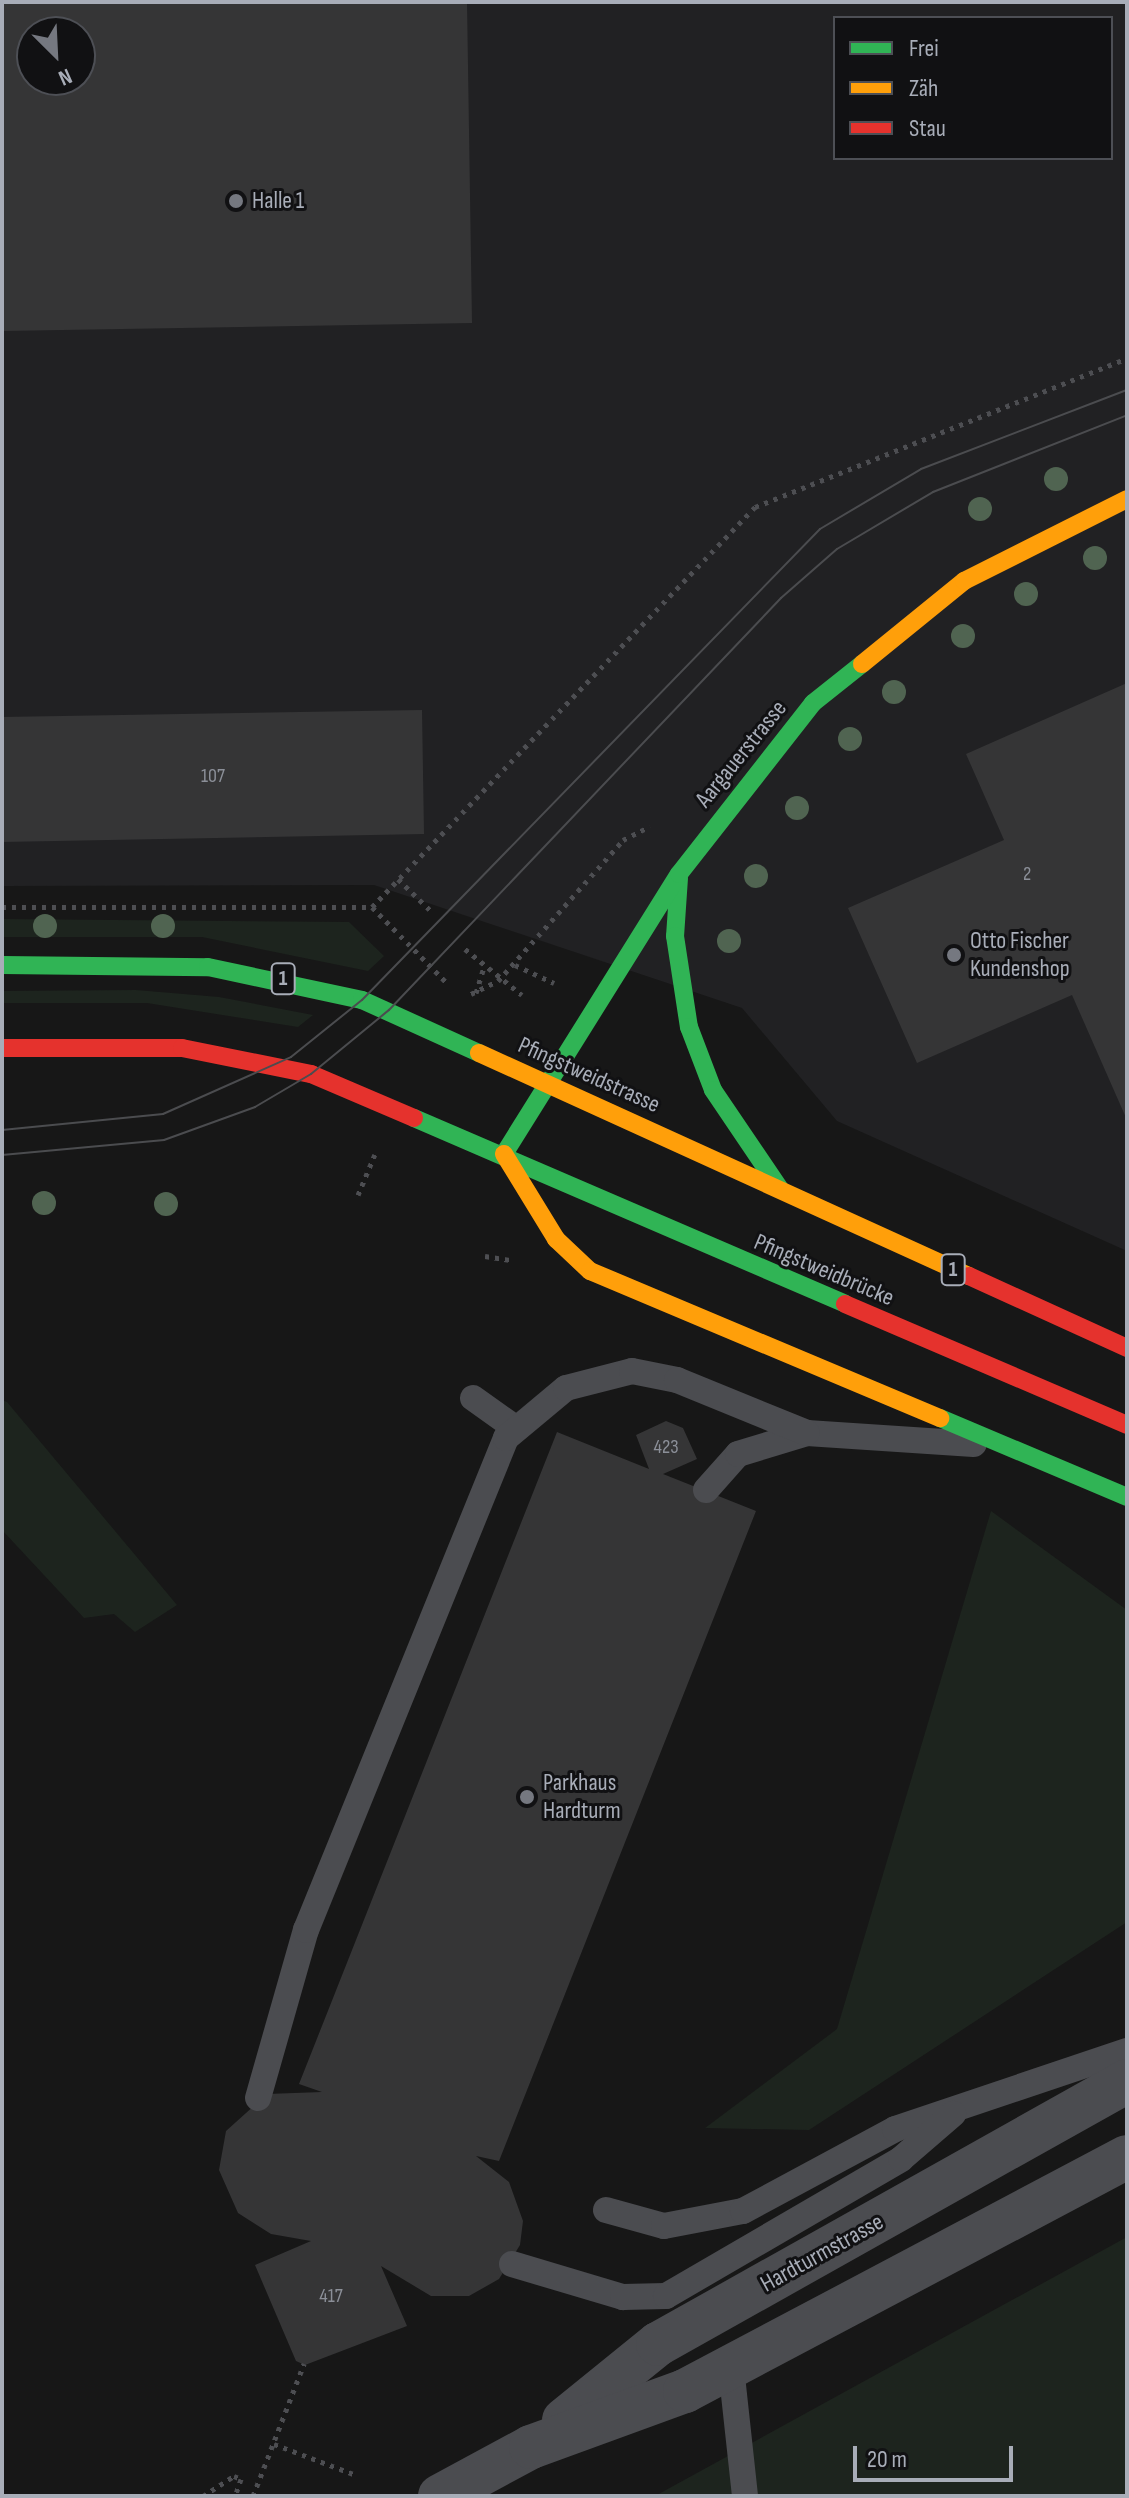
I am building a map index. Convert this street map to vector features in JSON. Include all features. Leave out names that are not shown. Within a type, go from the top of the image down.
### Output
[{"type":"main road","name":"Aargauerstrasse","points":[[504,1154],[545,1083],[679,874],[813,703],[889,635],[1045,534],[1127,499]]},
{"type":"main road","points":[[679,874],[675,936],[689,1027],[713,1090],[780,1189]]},
{"type":"main road","name":"Pfingstweidstrasse","points":[[2,965],[208,967],[302,983],[389,1010],[1127,1348]]},
{"type":"main road","points":[[2,1048],[167,1048],[249,1058],[342,1085],[504,1154],[556,1239],[590,1271],[1127,1497]]},
{"type":"main road","name":"Pfingstweidbrücke","points":[[504,1154],[1127,1425]]},
{"type":"street","name":"Hardturmstrasse","points":[[531,2447],[658,2344],[1127,2081]]},
{"type":"street","name":"Hardturmstrasse","points":[[440,2496],[531,2447],[731,2367],[1127,2157]]},
{"type":"lane","points":[[258,2098],[306,1930],[488,1469],[515,1428],[566,1388],[632,1371],[677,1380],[807,1433],[1006,1446]]},
{"type":"lane","points":[[473,1398],[515,1428]]},
{"type":"lane","points":[[706,1490],[738,1454],[807,1433]]},
{"type":"lane","points":[[606,2210],[664,2226],[731,2215],[895,2129],[1127,2051]]},
{"type":"lane","points":[[512,2264],[623,2297],[666,2296],[901,2159],[958,2109]]},
{"type":"lane","points":[[731,2367],[745,2496]]},
{"type":"path","points":[[372,907],[755,507],[1127,358]]},
{"type":"path","points":[[475,994],[498,981],[515,965],[623,840]]},
{"type":"path","points":[[398,879],[431,911]]},
{"type":"path","points":[[2,907],[372,907],[441,976]]},
{"type":"path","points":[[465,949],[498,981],[522,995]]},
{"type":"path","points":[[515,965],[544,979]]},
{"type":"path","points":[[470,1008],[484,967]]},
{"type":"path","points":[[358,1195],[378,1146]]},
{"type":"path","points":[[305,2365],[254,2496],[274,2444],[305,2365]]},
{"type":"path","points":[[274,2444],[356,2475]]},
{"type":"path","points":[[203,2496],[234,2476],[241,2479],[235,2496]]},
{"type":"shaded area","points":[[2,2],[1127,2],[1127,1251],[837,1121],[742,1008],[374,885],[2,886]]},
{"type":"shaded area","points":[[2,919],[349,922],[384,956],[368,971],[202,937],[2,937]]},
{"type":"shaded area","points":[[136,990],[219,997],[313,1015],[298,1027],[147,1003],[2,1003],[2,991]]},
{"type":"shaded area","points":[[2,1400],[7,1402],[177,1605],[135,1632],[114,1614],[84,1618],[2,1530]]},
{"type":"shaded area","points":[[991,1511],[1127,1610],[1127,1922],[809,2130],[705,2128],[837,2029]]},
{"type":"shaded area","points":[[1127,2237],[1127,2496],[655,2496]]},
{"type":"building","name":"Halle 1","points":[[2,2],[467,2],[472,323],[2,331]]},
{"type":"building","points":[[1127,683],[1127,1120],[1072,995],[917,1063],[848,908],[1004,840],[966,754]]},
{"type":"building","points":[[422,710],[424,834],[2,842],[2,717]]},
{"type":"building","name":"Parkhaus Hardturm","points":[[666,1421],[683,1428],[697,1459],[663,1474],[756,1511],[499,2161],[476,2156],[509,2182],[523,2221],[520,2245],[499,2279],[469,2296],[431,2296],[381,2266],[407,2326],[305,2365],[296,2361],[255,2265],[311,2241],[271,2234],[238,2213],[219,2170],[226,2131],[267,2094],[322,2092],[299,2084],[557,1432],[649,1469],[636,1435]]},
{"type":"tram line","points":[[2,1130],[163,1114],[291,1057],[362,1000],[820,529],[921,469],[1127,390]]},
{"type":"tram line","points":[[2,1155],[164,1140],[255,1107],[311,1074],[389,1010],[781,598],[837,549],[933,492],[1127,415]]},
{"type":"traffic: fast","points":[[504,1154],[679,874],[813,703],[862,664]]},
{"type":"traffic: fast","points":[[679,878],[675,936],[689,1027],[713,1090],[780,1189]]},
{"type":"traffic: fast","points":[[2,965],[208,967],[362,1000],[479,1053]]},
{"type":"traffic: fast","points":[[414,1118],[845,1304]]},
{"type":"traffic: fast","points":[[940,1418],[1127,1497]]},
{"type":"traffic: slow","points":[[862,664],[964,581],[1127,499]]},
{"type":"traffic: slow","points":[[479,1053],[969,1276]]},
{"type":"traffic: slow","points":[[504,1154],[556,1239],[590,1271],[940,1418]]},
{"type":"traffic: jam","points":[[2,1048],[182,1048],[311,1074],[414,1118]]},
{"type":"traffic: jam","points":[[969,1276],[1127,1348]]},
{"type":"traffic: jam","points":[[845,1304],[1127,1425]]},
{"type":"place","name":"Halle 1","points":[[236,201]]},
{"type":"place","name":"Otto Fischer Kundenshop","points":[[954,955]]},
{"type":"place","name":"Parkhaus Hardturm","points":[[527,1797]]}]
